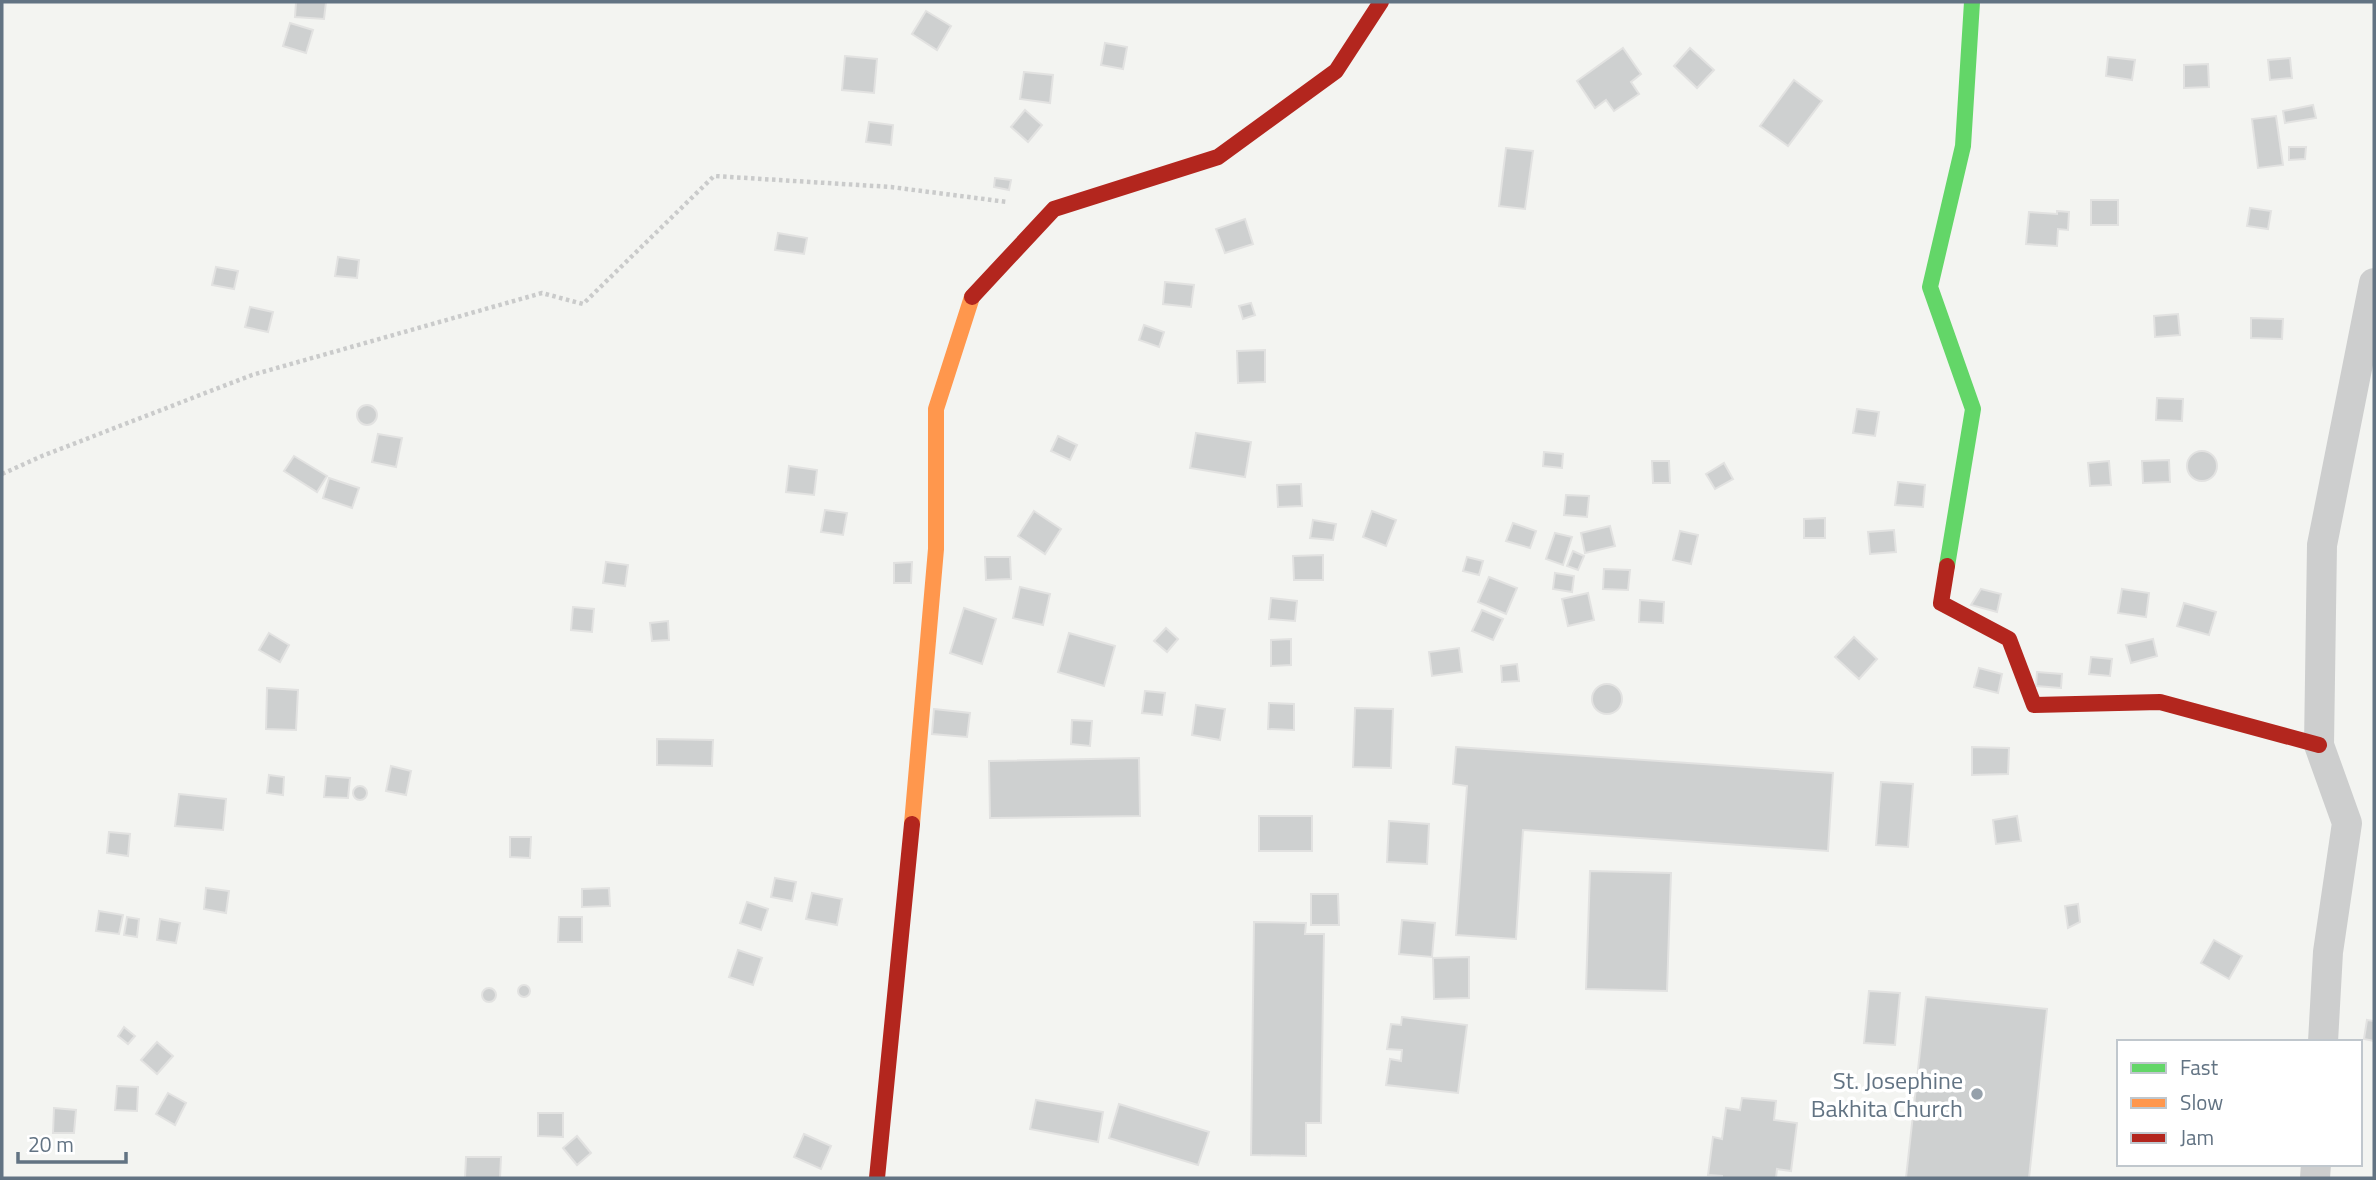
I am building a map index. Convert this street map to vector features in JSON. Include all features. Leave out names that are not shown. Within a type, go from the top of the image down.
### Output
[{"type":"street","points":[[877,1178],[902,940],[936,549],[936,409],[972,296],[1054,209],[1218,157],[1336,71],[1381,2]]},
{"type":"street","points":[[1972,2],[1963,146],[1930,287],[1973,409],[1941,603],[2009,639],[2034,705],[2160,702],[2319,744]]},
{"type":"street","points":[[2323,1040],[2328,951],[2347,823],[2319,744],[2322,545],[2374,283]]},
{"type":"path","points":[[2,474],[42,456],[265,371],[542,293],[583,304],[714,176],[891,187],[1054,209]]},
{"type":"building","points":[[296,2],[326,2],[324,19],[295,17]]},
{"type":"building","points":[[926,11],[951,26],[937,50],[912,34]]},
{"type":"building","points":[[290,23],[313,30],[306,53],[283,46]]},
{"type":"building","points":[[1105,43],[1127,47],[1123,69],[1101,65]]},
{"type":"building","points":[[1623,48],[1641,74],[1631,82],[1639,94],[1614,111],[1606,100],[1595,108],[1577,81]]},
{"type":"building","points":[[1690,48],[1714,70],[1697,88],[1674,66]]},
{"type":"building","points":[[845,56],[877,59],[874,93],[842,90]]},
{"type":"building","points":[[2108,57],[2135,60],[2132,80],[2106,76]]},
{"type":"building","points":[[2290,58],[2292,78],[2270,80],[2268,60]]},
{"type":"building","points":[[2208,64],[2209,87],[2184,88],[2184,65]]},
{"type":"building","points":[[1024,72],[1053,75],[1050,103],[1020,99]]},
{"type":"building","points":[[1794,80],[1822,101],[1788,146],[1760,126]]},
{"type":"building","points":[[2313,105],[2316,118],[2285,123],[2283,111]]},
{"type":"building","points":[[1025,110],[1042,125],[1028,142],[1011,127]]},
{"type":"building","points":[[2276,116],[2283,165],[2258,168],[2252,119]]},
{"type":"building","points":[[869,122],[893,125],[891,145],[866,142]]},
{"type":"building","points":[[2289,147],[2306,147],[2305,159],[2289,160]]},
{"type":"building","points":[[1506,148],[1533,151],[1525,209],[1499,206]]},
{"type":"building","points":[[995,178],[1011,180],[1009,190],[994,187]]},
{"type":"building","points":[[2091,200],[2118,200],[2118,225],[2091,225]]},
{"type":"building","points":[[2250,208],[2271,211],[2268,229],[2247,226]]},
{"type":"building","points":[[2057,211],[2069,212],[2068,230],[2058,229],[2057,246],[2026,244],[2029,212],[2057,214]]},
{"type":"building","points":[[1245,219],[1253,244],[1225,253],[1216,229]]},
{"type":"building","points":[[778,233],[807,238],[804,254],[775,250]]},
{"type":"building","points":[[338,257],[359,260],[357,278],[335,276]]},
{"type":"building","points":[[216,267],[238,271],[234,289],[212,285]]},
{"type":"building","points":[[1165,282],[1194,285],[1191,307],[1163,304]]},
{"type":"building","points":[[1251,303],[1255,315],[1243,319],[1239,306]]},
{"type":"building","points":[[250,307],[273,312],[268,332],[245,327]]},
{"type":"building","points":[[2178,314],[2180,335],[2155,337],[2154,316]]},
{"type":"building","points":[[2251,318],[2283,319],[2282,339],[2251,338]]},
{"type":"building","points":[[1144,325],[1164,332],[1159,347],[1139,340]]},
{"type":"building","points":[[1265,350],[1265,382],[1238,383],[1237,351]]},
{"type":"building","points":[[2157,398],[2183,399],[2182,421],[2156,420]]},
{"type":"building","points":[[367,405],[374,408],[377,415],[374,422],[367,425],[360,422],[357,415],[360,408]]},
{"type":"building","points":[[1857,409],[1879,412],[1875,436],[1853,433]]},
{"type":"building","points":[[1196,433],[1251,442],[1245,477],[1190,468]]},
{"type":"building","points":[[378,434],[402,438],[396,467],[372,462]]},
{"type":"building","points":[[1058,436],[1077,445],[1070,460],[1051,451]]},
{"type":"building","points":[[2202,451],[2208,452],[2216,460],[2216,472],[2208,480],[2202,481],[2196,480],[2188,472],[2187,466],[2188,460],[2196,452]]},
{"type":"building","points":[[1544,452],[1563,454],[1562,468],[1543,466]]},
{"type":"building","points":[[294,456],[327,476],[317,492],[284,471]]},
{"type":"building","points":[[2169,460],[2170,482],[2143,483],[2142,461]]},
{"type":"building","points":[[1652,461],[1669,461],[1670,483],[1653,483]]},
{"type":"building","points":[[2109,461],[2111,485],[2090,486],[2088,463]]},
{"type":"building","points":[[1724,463],[1733,479],[1715,489],[1706,474]]},
{"type":"building","points":[[789,466],[817,470],[814,495],[786,492]]},
{"type":"building","points":[[329,478],[359,488],[352,508],[323,498]]},
{"type":"building","points":[[1898,482],[1925,485],[1923,507],[1895,505]]},
{"type":"building","points":[[1301,484],[1302,506],[1278,507],[1277,485]]},
{"type":"building","points":[[1566,495],[1589,496],[1587,517],[1564,515]]},
{"type":"building","points":[[825,510],[847,513],[843,535],[821,532]]},
{"type":"building","points":[[1034,511],[1061,529],[1045,554],[1018,536]]},
{"type":"building","points":[[1372,511],[1396,520],[1386,546],[1363,537]]},
{"type":"building","points":[[1825,518],[1825,538],[1804,538],[1804,519]]},
{"type":"building","points":[[1313,520],[1336,524],[1333,540],[1310,538]]},
{"type":"building","points":[[1513,523],[1536,531],[1530,548],[1506,541]]},
{"type":"building","points":[[1610,526],[1615,546],[1585,553],[1581,533]]},
{"type":"building","points":[[1894,530],[1896,552],[1870,554],[1868,532]]},
{"type":"building","points":[[1680,531],[1698,535],[1691,564],[1673,560]]},
{"type":"building","points":[[1555,533],[1572,537],[1563,565],[1546,559]]},
{"type":"building","points":[[1573,551],[1584,556],[1578,570],[1567,566]]},
{"type":"building","points":[[1323,555],[1323,580],[1294,580],[1293,556]]},
{"type":"building","points":[[985,557],[1010,557],[1011,579],[986,580]]},
{"type":"building","points":[[1467,557],[1483,561],[1479,575],[1463,571]]},
{"type":"building","points":[[606,562],[628,565],[625,586],[603,583]]},
{"type":"building","points":[[912,562],[911,583],[894,583],[894,563]]},
{"type":"building","points":[[1604,569],[1630,570],[1628,590],[1603,589]]},
{"type":"building","points":[[1555,573],[1574,576],[1572,592],[1553,589]]},
{"type":"building","points":[[1489,577],[1517,588],[1506,614],[1478,602]]},
{"type":"building","points":[[1020,587],[1050,594],[1043,625],[1013,618]]},
{"type":"building","points":[[1981,589],[2001,594],[1997,612],[1971,605]]},
{"type":"building","points":[[2122,589],[2149,593],[2146,617],[2118,613]]},
{"type":"building","points":[[1588,593],[1594,620],[1568,626],[1562,599]]},
{"type":"building","points":[[1271,598],[1297,601],[1295,621],[1269,619]]},
{"type":"building","points":[[1640,600],[1664,602],[1663,623],[1639,622]]},
{"type":"building","points":[[2184,603],[2216,612],[2209,635],[2177,626]]},
{"type":"building","points":[[573,607],[594,609],[592,632],[571,630]]},
{"type":"building","points":[[964,608],[996,619],[982,664],[950,653]]},
{"type":"building","points":[[1482,610],[1503,619],[1493,640],[1472,631]]},
{"type":"building","points":[[668,621],[669,640],[652,641],[650,623]]},
{"type":"building","points":[[1166,628],[1178,639],[1167,652],[1154,641]]},
{"type":"building","points":[[269,633],[289,645],[280,662],[259,650]]},
{"type":"building","points":[[1069,633],[1115,646],[1104,686],[1058,672]]},
{"type":"building","points":[[1854,637],[1877,659],[1859,679],[1835,657]]},
{"type":"building","points":[[1291,639],[1291,665],[1271,666],[1271,640]]},
{"type":"building","points":[[2153,639],[2157,656],[2131,663],[2126,645]]},
{"type":"building","points":[[1459,648],[1462,672],[1432,676],[1429,652]]},
{"type":"building","points":[[2091,657],[2112,659],[2110,676],[2089,674]]},
{"type":"building","points":[[1517,664],[1519,681],[1502,682],[1501,666]]},
{"type":"building","points":[[1979,668],[2002,674],[1998,693],[1974,687]]},
{"type":"building","points":[[2037,672],[2062,674],[2061,688],[2036,686]]},
{"type":"building","points":[[1607,684],[1618,688],[1622,699],[1618,710],[1607,714],[1596,710],[1592,699],[1596,688]]},
{"type":"building","points":[[267,688],[298,690],[296,730],[266,729]]},
{"type":"building","points":[[1145,691],[1165,693],[1162,715],[1142,713]]},
{"type":"building","points":[[1269,703],[1294,704],[1294,730],[1268,729]]},
{"type":"building","points":[[1196,705],[1225,709],[1220,740],[1192,735]]},
{"type":"building","points":[[1355,708],[1393,709],[1391,768],[1353,767]]},
{"type":"building","points":[[934,709],[970,713],[967,737],[932,734]]},
{"type":"building","points":[[1072,720],[1092,721],[1090,746],[1071,744]]},
{"type":"building","points":[[657,739],[713,740],[712,766],[657,765]]},
{"type":"building","points":[[1456,747],[1833,773],[1828,851],[1523,830],[1516,939],[1456,935],[1467,786],[1453,784]]},
{"type":"building","points":[[1972,747],[2009,748],[2008,774],[1972,775]]},
{"type":"building","points":[[1139,758],[1140,816],[990,818],[989,761]]},
{"type":"building","points":[[391,766],[411,771],[406,795],[386,791]]},
{"type":"building","points":[[269,775],[284,777],[283,795],[267,793]]},
{"type":"building","points":[[326,776],[350,778],[348,798],[324,797]]},
{"type":"building","points":[[1881,782],[1913,784],[1908,847],[1876,845]]},
{"type":"building","points":[[360,786],[365,788],[365,798],[360,800],[355,798],[353,793],[355,788]]},
{"type":"building","points":[[179,794],[226,799],[223,830],[175,826]]},
{"type":"building","points":[[1259,816],[1312,816],[1312,851],[1259,851]]},
{"type":"building","points":[[2017,816],[2021,841],[1996,844],[1993,820]]},
{"type":"building","points":[[1389,821],[1429,824],[1427,864],[1387,862]]},
{"type":"building","points":[[109,832],[130,834],[128,856],[107,853]]},
{"type":"building","points":[[510,837],[531,837],[530,858],[510,857]]},
{"type":"building","points":[[1590,871],[1671,873],[1667,991],[1586,989]]},
{"type":"building","points":[[775,878],[796,882],[792,901],[771,897]]},
{"type":"building","points":[[206,888],[229,891],[226,913],[204,909]]},
{"type":"building","points":[[609,888],[610,906],[582,907],[582,889]]},
{"type":"building","points":[[812,893],[842,899],[837,925],[806,919]]},
{"type":"building","points":[[1311,894],[1338,894],[1339,925],[1311,925]]},
{"type":"building","points":[[747,902],[768,909],[761,930],[740,923]]},
{"type":"building","points":[[2078,904],[2080,922],[2068,928],[2065,906]]},
{"type":"building","points":[[99,911],[123,915],[119,934],[96,931]]},
{"type":"building","points":[[127,917],[139,919],[137,937],[124,935]]},
{"type":"building","points":[[559,917],[582,917],[582,942],[558,942]]},
{"type":"building","points":[[160,919],[180,923],[176,943],[157,940]]},
{"type":"building","points":[[1402,920],[1435,923],[1432,957],[1399,954]]},
{"type":"building","points":[[1254,922],[1306,923],[1305,934],[1324,934],[1321,1123],[1306,1123],[1306,1156],[1251,1155]]},
{"type":"building","points":[[2214,940],[2242,956],[2229,979],[2201,963]]},
{"type":"building","points":[[738,950],[762,958],[753,985],[729,977]]},
{"type":"building","points":[[1469,957],[1469,998],[1434,999],[1433,958]]},
{"type":"building","points":[[519,986],[529,986],[529,996],[519,996]]},
{"type":"building","points":[[489,988],[494,990],[494,1000],[489,1002],[484,1000],[482,995],[484,990]]},
{"type":"building","points":[[1869,991],[1900,993],[1895,1045],[1864,1043]]},
{"type":"building","name":"St. Josephine Bakhita Church","points":[[1926,997],[2047,1009],[2029,1178],[1906,1178]]},
{"type":"building","points":[[1402,1017],[1467,1025],[1458,1093],[1386,1085],[1390,1059],[1401,1061],[1402,1050],[1387,1049],[1391,1024],[1401,1025]]},
{"type":"building","points":[[2367,1020],[2374,1021],[2374,1041],[2364,1039]]},
{"type":"building","points":[[124,1027],[135,1036],[128,1044],[118,1036]]},
{"type":"building","points":[[157,1042],[173,1056],[157,1074],[141,1060]]},
{"type":"building","points":[[117,1086],[138,1087],[137,1111],[115,1110]]},
{"type":"building","points":[[168,1093],[186,1103],[175,1125],[156,1114]]},
{"type":"building","points":[[1742,1098],[1776,1101],[1774,1120],[1797,1123],[1791,1171],[1777,1169],[1776,1178],[1722,1178],[1708,1175],[1713,1137],[1722,1139],[1726,1108],[1740,1110]]},
{"type":"building","points":[[1036,1100],[1103,1112],[1098,1142],[1030,1129]]},
{"type":"building","points":[[1119,1104],[1209,1132],[1198,1165],[1109,1138]]},
{"type":"building","points":[[54,1108],[76,1110],[74,1133],[53,1133]]},
{"type":"building","points":[[538,1113],[563,1113],[563,1137],[538,1136]]},
{"type":"building","points":[[804,1134],[831,1146],[821,1169],[794,1157]]},
{"type":"building","points":[[577,1136],[591,1153],[577,1165],[563,1148]]},
{"type":"building","points":[[466,1157],[501,1157],[500,1178],[465,1178]]},
{"type":"traffic: fast","points":[[1947,566],[1973,409],[1930,287],[1963,146],[1972,2]]},
{"type":"traffic: slow","points":[[912,824],[936,549],[936,409],[972,297]]},
{"type":"traffic: jam","points":[[972,297],[1054,209],[1218,157],[1336,71],[1381,2]]},
{"type":"traffic: jam","points":[[1947,566],[1941,603],[2009,639],[2034,705],[2160,702],[2319,745]]},
{"type":"traffic: jam","points":[[877,1178],[912,824]]},
{"type":"place","name":"St. Josephine Bakhita Church","points":[[1977,1094]]}]
